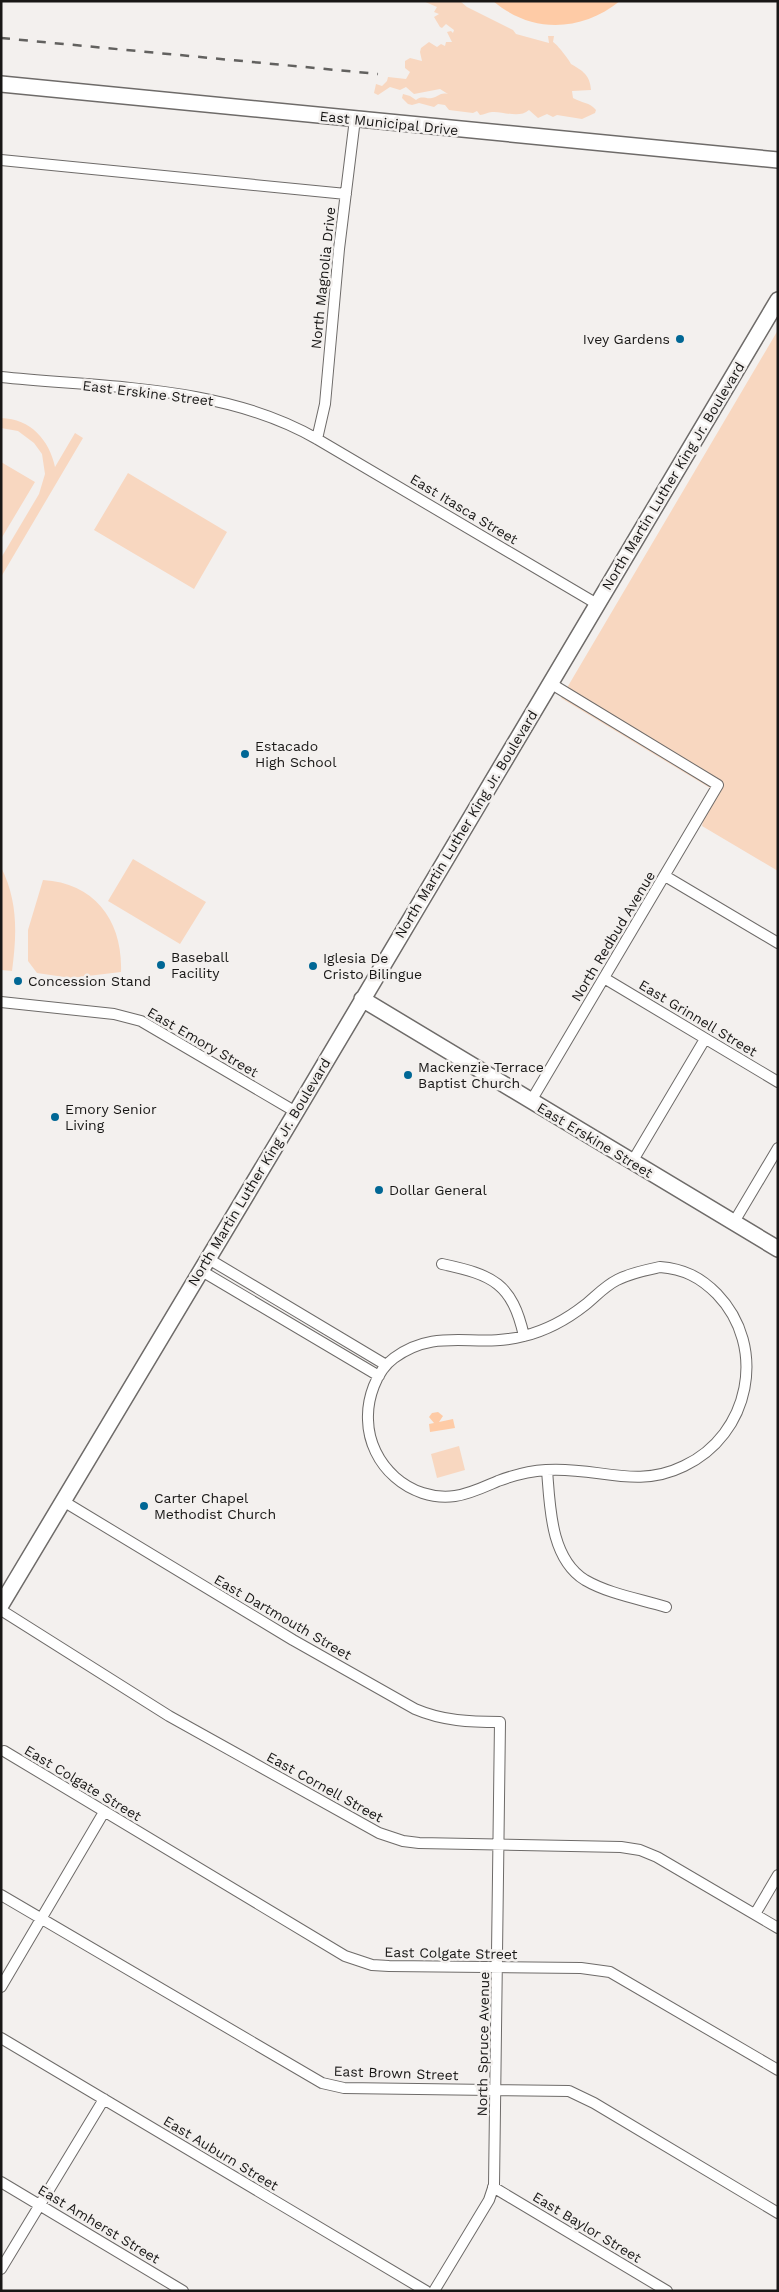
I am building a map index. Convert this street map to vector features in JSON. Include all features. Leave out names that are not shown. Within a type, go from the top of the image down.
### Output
[{"type":"main road","name":"East Municipal Drive","points":[[1,84],[778,160]]},
{"type":"main road","name":"North Martin Luther King Jr. Boulevard","points":[[1,1605],[778,300]]},
{"type":"main road","name":"East Erskine Street","points":[[362,999],[778,1249]]},
{"type":"street","name":"North Magnolia Drive","points":[[317,439],[325,404],[339,249],[355,119]]},
{"type":"street","points":[[1,160],[346,194]]},
{"type":"street","name":"East Erskine Street","points":[[1,377],[200,398],[250,410],[277,419],[317,439]]},
{"type":"street","name":"East Itasca Street","points":[[317,439],[597,604]]},
{"type":"street","name":"North Redbud Avenue","points":[[530,1101],[718,785],[550,684]]},
{"type":"street","points":[[665,876],[778,943]]},
{"type":"street","name":"East Grinnell Street","points":[[604,978],[778,1082]]},
{"type":"street","name":"East Emory Street","points":[[1,1002],[114,1014],[141,1021],[296,1112]]},
{"type":"street","points":[[632,1162],[705,1039]]},
{"type":"street","points":[[734,1222],[778,1148]]},
{"type":"street","points":[[204,1264],[386,1365]]},
{"type":"street","points":[[204,1264],[378,1376]]},
{"type":"street","points":[[442,1264],[478,1273],[503,1289],[518,1310],[524,1336]]},
{"type":"street","points":[[660,1267],[687,1272],[707,1284],[727,1305],[745,1342],[746,1371],[740,1406],[734,1419],[720,1439],[699,1458],[668,1472],[637,1478],[591,1471],[547,1470],[512,1476],[475,1491],[454,1496],[429,1494],[407,1486],[385,1468],[370,1440],[368,1407],[378,1376],[386,1365],[396,1356],[426,1341],[446,1339],[488,1342],[524,1336],[555,1326],[567,1319],[610,1283],[620,1278],[660,1267]]},
{"type":"street","points":[[547,1470],[554,1530],[566,1558],[576,1573],[600,1587],[666,1607]]},
{"type":"street","name":"East Dartmouth Street","points":[[63,1500],[293,1640],[415,1709],[434,1718],[500,1722]]},
{"type":"street","name":"East Cornell Street","points":[[1,1610],[169,1716],[379,1833],[403,1841],[420,1843],[620,1847],[640,1850],[657,1857],[778,1928]]},
{"type":"street","name":"North Spruce Avenue","points":[[434,2291],[488,2200],[493,2187],[498,1968],[500,1722]]},
{"type":"street","name":"East Colgate Street","points":[[4,1751],[329,1946],[358,1961],[389,1966],[590,1969],[610,1972],[778,2070]]},
{"type":"street","points":[[1,1987],[104,1812]]},
{"type":"street","points":[[754,1914],[778,1875]]},
{"type":"street","name":"East Brown Street","points":[[1,1895],[322,2083],[344,2088],[556,2090],[579,2095],[778,2213]]},
{"type":"street","name":"East Auburn Street","points":[[1,2038],[426,2291]]},
{"type":"street","points":[[1,2269],[104,2099]]},
{"type":"street","name":"East Amherst Street","points":[[1,2182],[183,2291]]},
{"type":"street","name":"East Baylor Street","points":[[493,2187],[667,2291]]},
{"type":"shaded area","points":[[423,1],[460,1],[467,7],[513,30],[516,34],[549,43],[548,36],[554,36],[553,42],[571,64],[582,71],[589,81],[591,90],[572,91],[573,98],[591,105],[596,110],[595,113],[582,119],[557,115],[553,117],[547,114],[538,118],[529,110],[521,114],[492,112],[480,115],[477,111],[473,113],[449,110],[445,105],[438,104],[434,107],[419,103],[412,105],[402,98],[403,94],[416,100],[448,94],[440,89],[414,94],[406,87],[400,90],[390,87],[378,95],[374,93],[376,84],[382,86],[388,77],[406,79],[410,72],[405,68],[405,61],[410,58],[422,61],[421,48],[429,42],[437,47],[441,44],[445,46],[446,42],[452,42],[447,32],[451,31],[453,33],[454,30],[446,24],[442,28],[440,27],[434,17],[439,14],[434,12],[437,7]]},
{"type":"shaded area","points":[[493,1],[620,1],[589,19],[556,25],[540,24],[524,19],[508,12]]},
{"type":"shaded area","points":[[778,330],[778,871],[702,826],[710,788],[561,698]]},
{"type":"shaded area","points":[[1,418],[21,422],[37,433],[48,448],[55,467],[75,433],[83,438],[1,577],[1,558],[39,494],[45,474],[42,454],[34,443],[18,431],[1,428]]},
{"type":"shaded area","points":[[1,462],[35,482],[1,539]]},
{"type":"shaded area","points":[[128,473],[227,532],[194,589],[94,530]]},
{"type":"shaded area","points":[[133,859],[206,902],[180,944],[108,901]]},
{"type":"shaded area","points":[[1,867],[11,892],[15,918],[12,971],[1,970]]},
{"type":"shaded area","points":[[43,880],[77,888],[91,897],[102,908],[111,921],[117,937],[121,972],[71,978],[37,973],[28,961],[28,930]]},
{"type":"shaded area","points":[[438,1412],[443,1416],[439,1422],[453,1419],[455,1428],[430,1432],[429,1424],[434,1423],[429,1417],[432,1413]]},
{"type":"shaded area","points":[[459,1446],[465,1470],[437,1478],[431,1454]]},
{"type":"railway","points":[[1,38],[378,74]]},
{"type":"place","name":"Ivey Gardens","points":[[680,339]]},
{"type":"place","name":"Estacado High School","points":[[245,754]]},
{"type":"place","name":"Baseball Facility","points":[[161,965]]},
{"type":"place","name":"Iglesia De Cristo Bilingue","points":[[313,966]]},
{"type":"place","name":"Concession Stand","points":[[18,981]]},
{"type":"place","name":"Mackenzie Terrace Baptist Church","points":[[408,1075]]},
{"type":"place","name":"Emory Senior Living","points":[[55,1117]]},
{"type":"place","name":"Dollar General","points":[[379,1190]]},
{"type":"place","name":"Carter Chapel Methodist Church","points":[[144,1506]]}]
